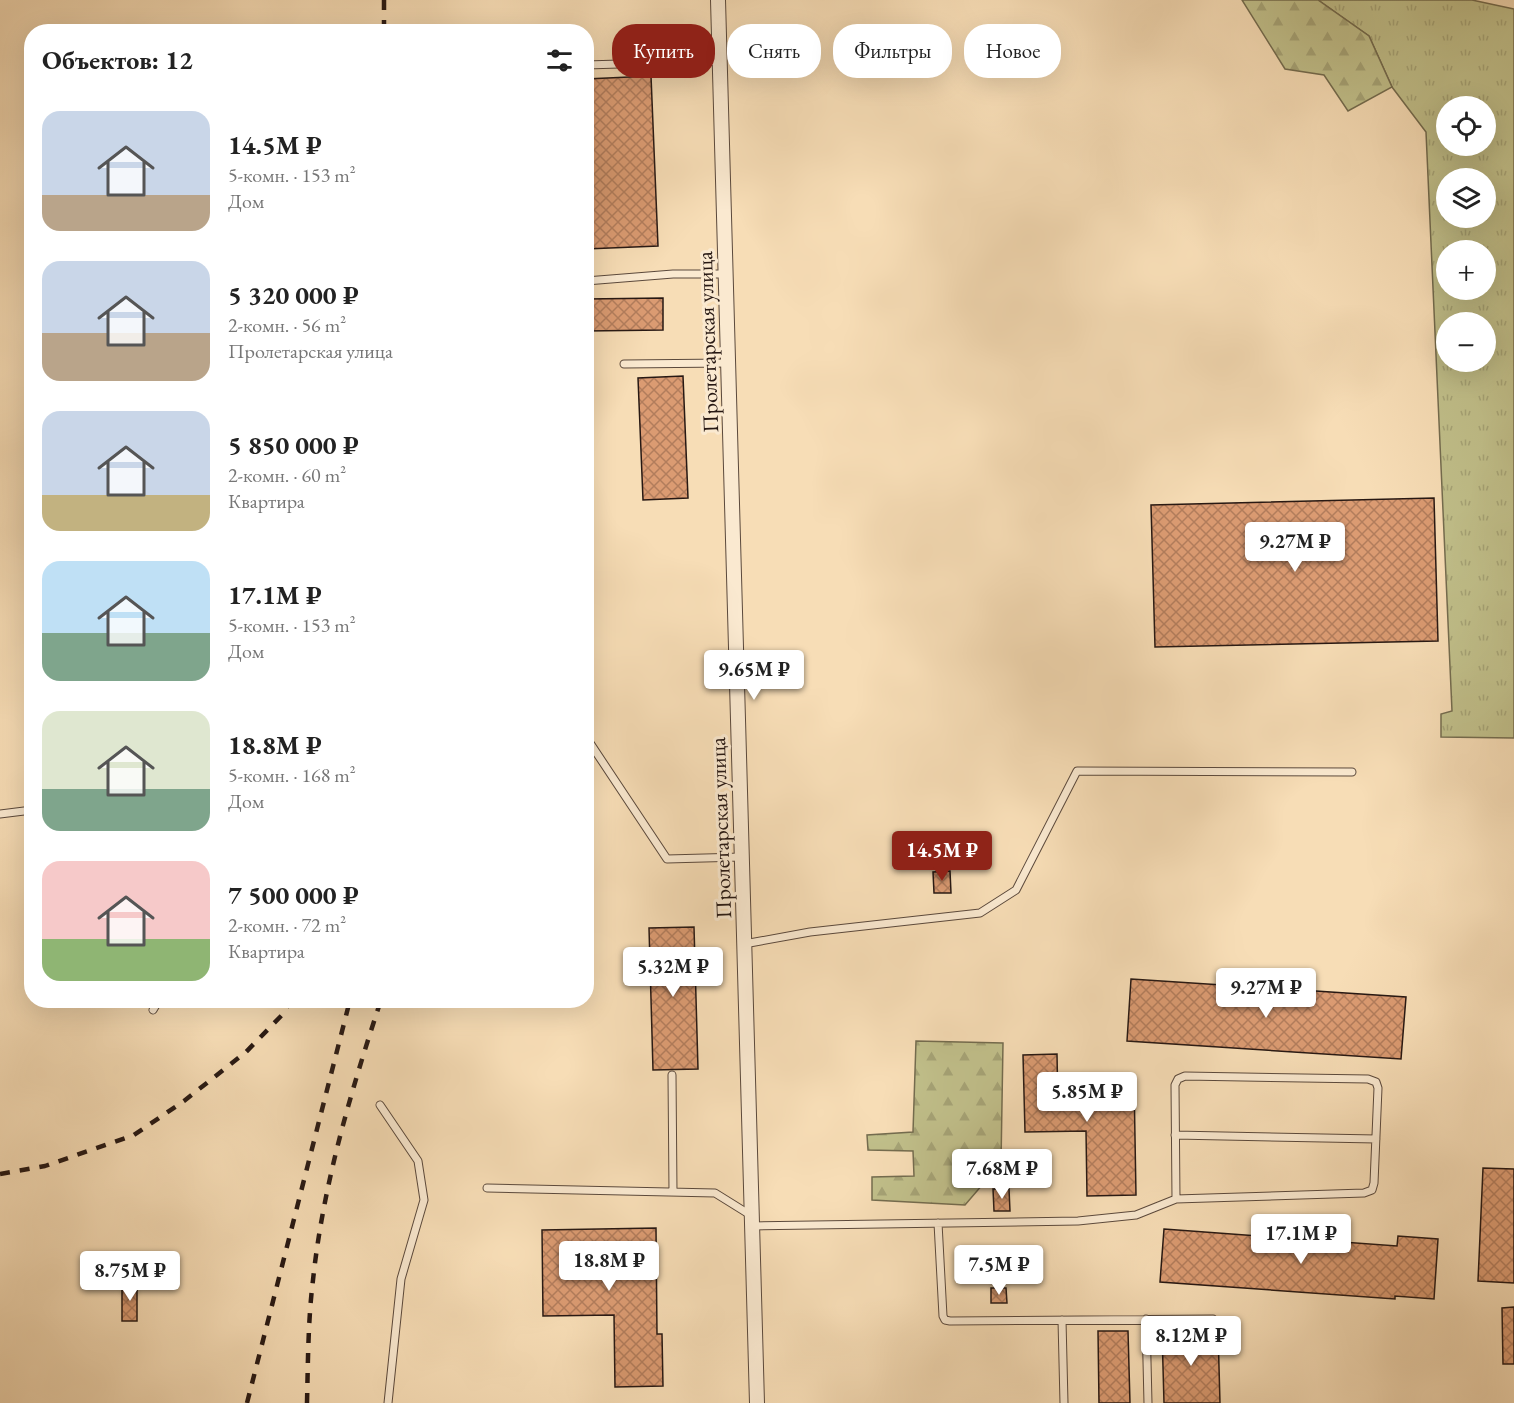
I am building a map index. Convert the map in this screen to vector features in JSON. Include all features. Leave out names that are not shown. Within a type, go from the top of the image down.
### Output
[{"type":"street","name":"Пролетарская улица","points":[[718,0],[757,1403]]},
{"type":"lane","points":[[594,65],[720,61]]},
{"type":"lane","points":[[594,280],[673,274],[726,274]]},
{"type":"lane","points":[[624,364],[728,363]]},
{"type":"lane","points":[[594,748],[667,859],[742,857]]},
{"type":"lane","points":[[744,944],[810,932],[980,913],[1016,890],[1077,771],[1352,772]]},
{"type":"lane","points":[[0,814],[24,810]]},
{"type":"lane","points":[[672,1075],[673,1192]]},
{"type":"lane","points":[[487,1188],[715,1193],[752,1221],[938,1223],[1078,1221],[1136,1215],[1176,1199],[1364,1193],[1372,1190],[1374,1183],[1378,1088],[1376,1082],[1368,1079],[1208,1076],[1185,1076],[1178,1079],[1175,1085],[1176,1199]]},
{"type":"lane","points":[[380,1105],[418,1161],[424,1200],[401,1279],[388,1403]]},
{"type":"lane","points":[[1175,1136],[1376,1139]]},
{"type":"lane","points":[[938,1223],[944,1316],[945,1320],[950,1322],[1213,1319]]},
{"type":"lane","points":[[1146,1319],[1148,1403]]},
{"type":"lane","points":[[1062,1320],[1064,1403]]},
{"type":"green space","points":[[1242,0],[1318,0],[1369,36],[1392,87],[1348,111],[1324,75],[1285,69]]},
{"type":"green space","points":[[1318,0],[1472,0],[1514,9],[1514,738],[1441,737],[1441,714],[1452,711],[1437,372],[1496,372],[1496,312],[1436,312],[1436,355],[1426,132],[1392,87],[1369,36]]},
{"type":"green space","points":[[916,1041],[1003,1043],[1001,1163],[965,1205],[872,1200],[872,1177],[914,1176],[913,1151],[868,1150],[867,1135],[913,1132]]},
{"type":"building","points":[[651,78],[658,246],[594,249],[594,79]]},
{"type":"building","points":[[663,298],[663,330],[594,331],[594,299]]},
{"type":"building","points":[[683,376],[688,498],[643,500],[638,378]]},
{"type":"building","points":[[1434,498],[1438,641],[1155,647],[1151,505]]},
{"type":"building","points":[[950,871],[951,893],[934,893],[933,872]]},
{"type":"building","points":[[694,927],[698,1069],[653,1070],[649,928]]},
{"type":"building","points":[[1131,979],[1406,997],[1401,1059],[1127,1041]]},
{"type":"building","points":[[1057,1054],[1058,1108],[1086,1107],[1085,1081],[1134,1080],[1136,1195],[1087,1196],[1086,1131],[1025,1132],[1023,1055]]},
{"type":"building","points":[[1483,1168],[1514,1169],[1514,1283],[1478,1281]]},
{"type":"building","points":[[993,1189],[1009,1189],[1010,1211],[994,1211]]},
{"type":"building","points":[[656,1228],[657,1334],[662,1334],[663,1386],[615,1387],[614,1315],[543,1316],[542,1230]]},
{"type":"building","points":[[1164,1229],[1397,1246],[1398,1236],[1438,1239],[1434,1299],[1395,1296],[1395,1299],[1160,1282]]},
{"type":"building","points":[[122,1283],[137,1283],[137,1321],[122,1321]]},
{"type":"building","points":[[991,1288],[1006,1288],[1007,1303],[991,1303]]},
{"type":"building","points":[[1514,1307],[1514,1364],[1503,1364],[1502,1308]]},
{"type":"building","points":[[1218,1330],[1220,1403],[1164,1403],[1162,1331]]},
{"type":"building","points":[[1098,1331],[1128,1331],[1130,1403],[1099,1403]]},
{"type":"railway","points":[[384,0],[384,24]]},
{"type":"railway","points":[[0,1174],[45,1166],[134,1135],[184,1101],[246,1052],[286,1008]]},
{"type":"railway","points":[[247,1403],[348,1008]]},
{"type":"railway","points":[[307,1403],[311,1295],[324,1209],[349,1104],[378,1008]]}]
